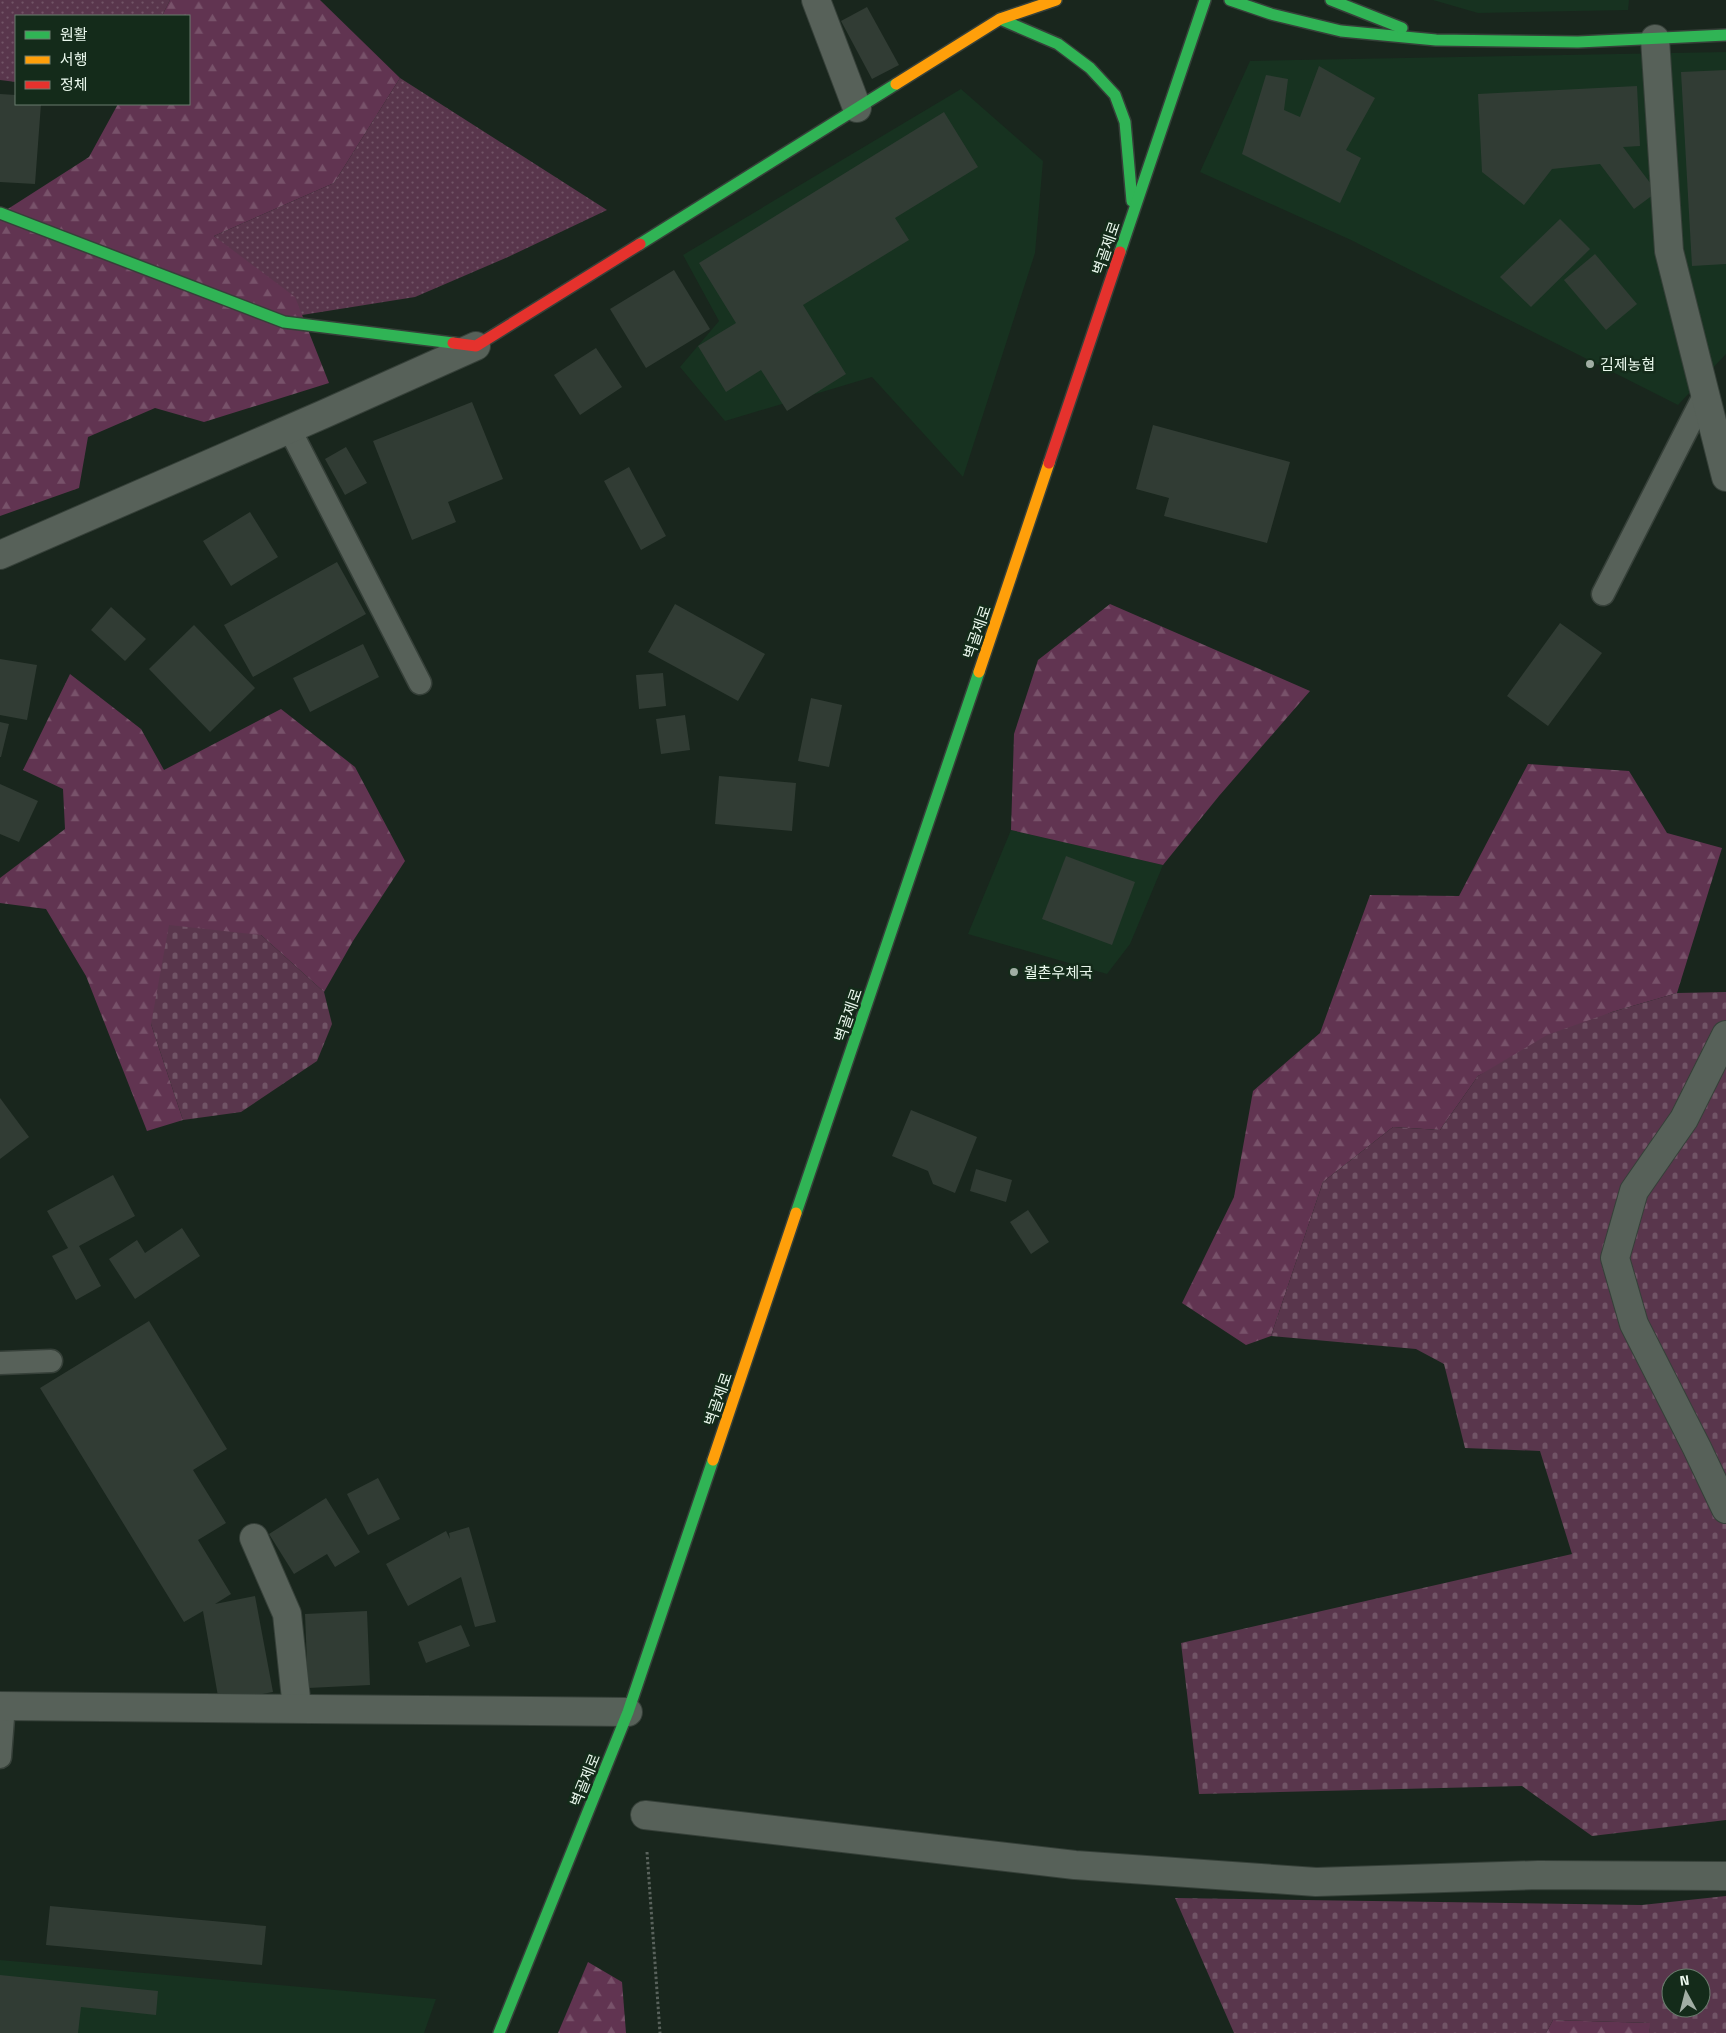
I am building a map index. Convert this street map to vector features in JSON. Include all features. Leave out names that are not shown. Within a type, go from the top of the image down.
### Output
[{"type":"street","points":[[816,0],[857,108]]},
{"type":"street","points":[[0,555],[476,346],[1000,19],[1056,0]]},
{"type":"street","name":"벽골제로","points":[[499,2033],[628,1712],[1205,0]]},
{"type":"street","points":[[1230,0],[1272,14],[1341,31],[1436,40],[1578,42],[1726,35]]},
{"type":"street","points":[[1332,0],[1436,40]]},
{"type":"street","points":[[1000,19],[1058,44],[1090,68],[1115,95],[1126,122],[1133,216]]},
{"type":"street","points":[[1655,38],[1669,251],[1726,477]]},
{"type":"street","points":[[0,213],[284,322],[476,346]]},
{"type":"street","points":[[1726,1035],[1684,1119],[1634,1191],[1616,1258],[1634,1324],[1698,1448],[1726,1509]]},
{"type":"street","points":[[254,1538],[287,1614],[297,1708]]},
{"type":"street","points":[[2,1706],[628,1712]]},
{"type":"street","points":[[645,1814],[1075,1865],[1316,1882],[1538,1875],[1726,1876]]},
{"type":"lane","points":[[1602,594],[1705,394]]},
{"type":"lane","points":[[289,428],[420,683]]},
{"type":"lane","points":[[0,1363],[51,1361]]},
{"type":"lane","points":[[0,1757],[2,1706]]},
{"type":"path","points":[[645,1814],[660,2033]]},
{"type":"shaded area","points":[[1433,0],[1629,0],[1628,10],[1478,13]]},
{"type":"shaded area","points":[[1726,52],[1726,354],[1678,405],[1351,240],[1200,172],[1250,61]]},
{"type":"shaded area","points":[[961,89],[1043,161],[1035,253],[963,477],[872,377],[725,421],[680,367],[719,321],[683,255]]},
{"type":"shaded area","points":[[1011,830],[1163,865],[1130,944],[1107,974],[968,934]]},
{"type":"shaded area","points":[[0,1960],[436,1999],[424,2033],[0,2033]]},
{"type":"green space","points":[[0,0],[170,0],[162,15],[15,15],[15,82],[0,80]]},
{"type":"green space","points":[[170,0],[320,0],[400,78],[334,183],[214,236],[295,297],[329,383],[204,422],[155,408],[88,437],[79,488],[0,516],[0,214],[89,157],[117,105],[190,105],[190,15],[162,15]]},
{"type":"green space","points":[[400,78],[607,210],[508,257],[415,297],[302,315],[214,236],[334,183]]},
{"type":"green space","points":[[1110,604],[1310,691],[1219,796],[1163,865],[1011,830],[1014,734],[1038,660]]},
{"type":"green space","points":[[70,674],[141,729],[164,770],[281,709],[355,767],[405,861],[353,941],[324,992],[261,935],[151,1024],[183,1120],[147,1131],[86,976],[46,909],[0,903],[0,878],[65,829],[63,789],[23,770]]},
{"type":"green space","points":[[1528,764],[1629,771],[1667,833],[1722,848],[1677,993],[1612,1012],[1478,1076],[1440,1130],[1393,1127],[1323,1182],[1271,1336],[1246,1345],[1182,1303],[1234,1197],[1253,1091],[1320,1033],[1370,895],[1459,896]]},
{"type":"green space","points":[[169,925],[261,935],[324,992],[332,1024],[317,1061],[241,1112],[183,1120],[151,1024]]},
{"type":"green space","points":[[1726,992],[1726,1820],[1592,1836],[1522,1786],[1199,1794],[1181,1643],[1572,1554],[1540,1451],[1465,1448],[1444,1364],[1416,1349],[1271,1336],[1323,1182],[1393,1127],[1440,1130],[1478,1076],[1547,1035],[1612,1012],[1677,993]]},
{"type":"green space","points":[[1726,1896],[1726,2033],[1649,2033],[1650,2023],[1553,2020],[1546,2033],[1234,2033],[1175,1898],[1642,1905]]},
{"type":"green space","points":[[588,1962],[622,1982],[626,2033],[558,2033]]},
{"type":"green space","points":[[1553,2020],[1651,2023],[1649,2033],[1546,2033]]},
{"type":"building","points":[[867,7],[899,65],[872,79],[841,21]]},
{"type":"building","points":[[1319,66],[1375,98],[1346,150],[1361,158],[1340,203],[1242,154],[1266,75],[1288,79],[1284,110],[1300,117]]},
{"type":"building","points":[[1726,70],[1726,264],[1692,266],[1681,72]]},
{"type":"building","points":[[1637,86],[1640,146],[1623,147],[1657,192],[1634,209],[1600,164],[1552,169],[1524,205],[1482,172],[1478,94]]},
{"type":"building","points":[[0,94],[15,95],[15,105],[41,105],[35,184],[0,182]]},
{"type":"building","points":[[944,112],[978,167],[895,218],[909,240],[803,305],[846,374],[787,411],[761,370],[726,392],[698,346],[736,323],[699,263]]},
{"type":"building","points":[[1560,219],[1590,249],[1531,307],[1500,277]]},
{"type":"building","points":[[1595,254],[1637,304],[1606,330],[1564,280]]},
{"type":"building","points":[[674,270],[710,329],[646,368],[610,309]]},
{"type":"building","points":[[596,348],[622,387],[580,415],[554,375]]},
{"type":"building","points":[[472,402],[503,479],[448,502],[456,522],[412,540],[373,441]]},
{"type":"building","points":[[1153,425],[1290,462],[1267,543],[1164,516],[1169,498],[1136,489]]},
{"type":"building","points":[[346,447],[367,483],[345,495],[325,459]]},
{"type":"building","points":[[629,467],[666,536],[641,550],[604,481]]},
{"type":"building","points":[[250,512],[278,557],[231,586],[203,541]]},
{"type":"building","points":[[337,562],[366,614],[253,677],[224,625]]},
{"type":"building","points":[[675,604],[765,654],[738,701],[648,652]]},
{"type":"building","points":[[111,607],[146,639],[125,661],[91,630]]},
{"type":"building","points":[[1560,623],[1602,653],[1548,726],[1507,696]]},
{"type":"building","points":[[194,625],[255,688],[210,732],[149,669]]},
{"type":"building","points":[[363,644],[379,677],[310,712],[293,678]]},
{"type":"building","points":[[0,659],[37,665],[27,720],[0,715]]},
{"type":"building","points":[[663,673],[666,706],[639,709],[636,675]]},
{"type":"building","points":[[811,698],[842,705],[829,767],[798,761]]},
{"type":"building","points":[[685,715],[690,750],[661,754],[656,719]]},
{"type":"building","points":[[0,722],[9,724],[1,757],[0,757]]},
{"type":"building","points":[[719,776],[796,783],[792,831],[715,824]]},
{"type":"building","points":[[0,784],[38,801],[19,842],[0,834]]},
{"type":"building","points":[[1066,856],[1135,882],[1112,945],[1042,919]]},
{"type":"building","points":[[0,1098],[29,1137],[0,1159]]},
{"type":"building","points":[[911,1110],[977,1137],[955,1193],[933,1184],[928,1171],[892,1156]]},
{"type":"building","points":[[976,1169],[1012,1180],[1006,1202],[970,1191]]},
{"type":"building","points":[[113,1175],[135,1216],[79,1246],[101,1286],[76,1300],[52,1256],[68,1248],[47,1211]]},
{"type":"building","points":[[1028,1210],[1049,1242],[1031,1254],[1010,1222]]},
{"type":"building","points":[[182,1228],[200,1256],[135,1299],[109,1259],[137,1240],[145,1253]]},
{"type":"building","points":[[149,1321],[227,1449],[193,1470],[226,1523],[198,1540],[231,1594],[215,1604],[255,1596],[273,1692],[219,1702],[203,1611],[184,1622],[40,1388]]},
{"type":"building","points":[[378,1478],[400,1519],[368,1535],[347,1494]]},
{"type":"building","points":[[326,1498],[360,1552],[335,1567],[327,1554],[294,1574],[269,1534]]},
{"type":"building","points":[[469,1527],[496,1622],[475,1627],[461,1577],[408,1606],[386,1564],[446,1531],[450,1539],[449,1533]]},
{"type":"building","points":[[367,1611],[370,1685],[308,1688],[305,1614]]},
{"type":"building","points":[[461,1625],[470,1646],[426,1663],[418,1642]]},
{"type":"building","points":[[50,1906],[266,1926],[262,1965],[46,1945]]},
{"type":"building","points":[[0,1975],[158,1991],[156,2015],[81,2007],[78,2033],[0,2033]]},
{"type":"traffic: fast","points":[[1120,252],[1205,0]]},
{"type":"traffic: fast","points":[[1230,0],[1271,14],[1341,31],[1436,40],[1578,42],[1726,35]]},
{"type":"traffic: fast","points":[[1331,0],[1402,28]]},
{"type":"traffic: fast","points":[[1000,19],[1058,44],[1090,68],[1115,95],[1125,122],[1132,201]]},
{"type":"traffic: fast","points":[[640,244],[896,84]]},
{"type":"traffic: fast","points":[[0,213],[284,322],[453,343]]},
{"type":"traffic: fast","points":[[796,1213],[979,672]]},
{"type":"traffic: fast","points":[[499,2033],[628,1712],[713,1460]]},
{"type":"traffic: slow","points":[[896,84],[1000,19],[1056,0]]},
{"type":"traffic: slow","points":[[979,672],[1049,463]]},
{"type":"traffic: slow","points":[[713,1460],[796,1213]]},
{"type":"traffic: jam","points":[[453,343],[476,346],[640,244]]},
{"type":"traffic: jam","points":[[1049,463],[1120,252]]},
{"type":"place","name":"김제농협","points":[[1590,364]]},
{"type":"place","name":"월촌우체국","points":[[1014,972]]}]
